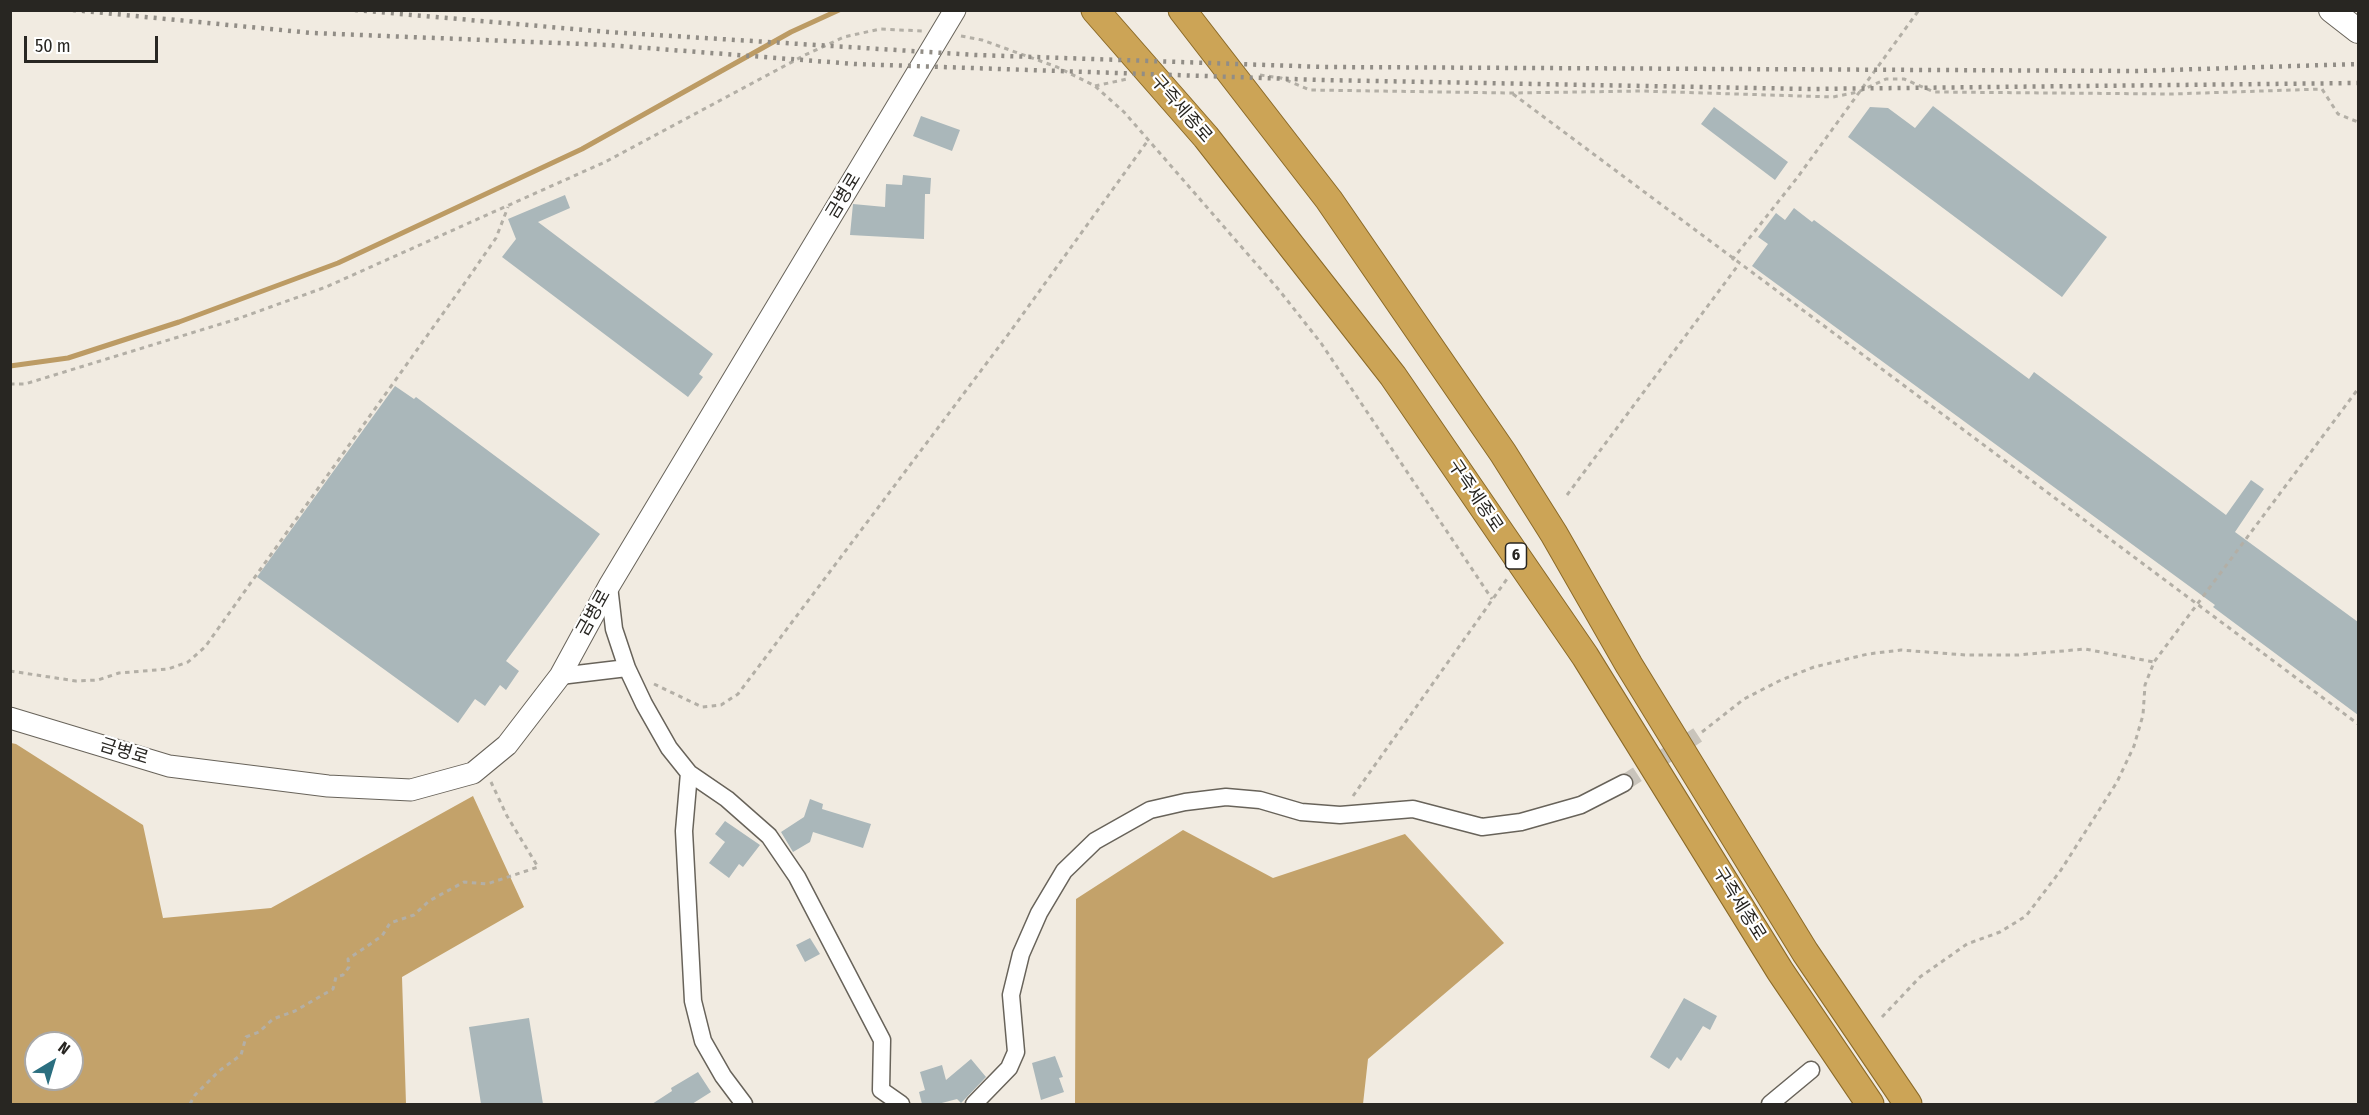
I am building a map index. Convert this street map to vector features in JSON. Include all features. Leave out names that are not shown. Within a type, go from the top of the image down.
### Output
[{"type":"highway","name":"구즉세종로","points":[[1095,10],[1206,137],[1393,376],[1585,656],[1780,971],[1870,1104]]},
{"type":"highway","name":"구즉세종로","points":[[1187,17],[1329,200],[1503,453],[1554,534],[1629,665],[1805,952],[1908,1104]]},
{"type":"main road","points":[[2331,10],[2358,31]]},
{"type":"street","name":"금병로","points":[[10,718],[169,766],[328,786],[411,790],[443,784],[473,773],[507,745],[560,676],[609,586],[954,10]]},
{"type":"street","points":[[609,586],[614,629],[627,668],[669,748],[689,773],[727,799],[769,836],[797,878],[882,1040],[881,1090],[901,1104]]},
{"type":"street","points":[[560,676],[627,668]]},
{"type":"street","points":[[689,773],[684,831],[693,1001],[703,1041],[723,1077],[744,1104]]},
{"type":"street","points":[[974,1104],[1009,1068],[1016,1052],[1011,995],[1021,954],[1035,923],[1064,871],[1095,841],[1150,810],[1185,802],[1226,797],[1260,800],[1301,812],[1340,815],[1413,808],[1482,827],[1521,822],[1581,806],[1624,783]]},
{"type":"street","points":[[1770,1104],[1811,1070]]},
{"type":"path","points":[[1732,260],[1797,178],[1919,10]]},
{"type":"path","points":[[10,384],[25,384],[237,319],[326,287],[605,162],[805,55],[844,37],[880,29],[942,33],[982,40],[1057,67],[1095,86],[1149,139],[1279,290],[1321,343],[1492,599]]},
{"type":"path","points":[[1250,73],[1281,78],[1310,90],[1512,93],[1641,91],[1833,97],[1861,90],[1886,79],[1904,79],[1934,92],[2173,94],[2322,89],[2338,114],[2358,122]]},
{"type":"path","points":[[1095,86],[1127,79]]},
{"type":"path","points":[[1512,93],[1732,260],[2358,724]]},
{"type":"path","points":[[627,668],[668,692],[702,707],[721,705],[738,694],[1010,332],[1149,139]]},
{"type":"path","points":[[10,671],[76,681],[98,680],[119,673],[168,669],[188,662],[205,647],[496,238],[508,207]]},
{"type":"path","points":[[1567,495],[1739,264]]},
{"type":"path","points":[[1882,1017],[1920,977],[1967,944],[2000,932],[2026,916],[2061,870],[2116,782],[2134,746],[2143,715],[2145,685],[2154,663],[2358,389]]},
{"type":"path","points":[[1340,815],[1508,578]]},
{"type":"path","points":[[1702,732],[1744,699],[1781,680],[1814,667],[1868,654],[1902,650],[1966,655],[2018,655],[2085,649],[2154,663]]},
{"type":"path","points":[[190,1104],[195,1095],[219,1071],[241,1055],[246,1037],[259,1032],[273,1019],[295,1011],[333,989],[336,977],[343,975],[349,967],[348,959],[382,936],[390,923],[414,915],[429,901],[464,882],[487,884],[538,867],[507,816],[483,765]]},
{"type":"shaded area","points":[[11,743],[143,825],[163,918],[271,908],[473,796],[524,907],[402,977],[406,1104],[11,1104]]},
{"type":"shaded area","points":[[1183,830],[1273,878],[1405,834],[1504,943],[1368,1059],[1363,1104],[1075,1104],[1076,899]]},
{"type":"building","points":[[1933,106],[2107,237],[2062,297],[1848,137],[1870,107],[1888,108],[1915,128]]},
{"type":"building","points":[[1714,107],[1788,162],[1775,180],[1701,124]]},
{"type":"building","points":[[921,116],[960,130],[952,151],[913,136]]},
{"type":"building","points":[[903,175],[931,178],[930,194],[925,194],[924,239],[850,235],[853,204],[885,207],[886,184],[902,185]]},
{"type":"building","points":[[565,195],[570,208],[538,222],[713,354],[699,374],[703,377],[688,397],[502,257],[516,239],[508,219]]},
{"type":"building","points":[[1794,208],[1812,222],[1814,220],[2029,379],[2034,372],[2226,515],[2251,480],[2264,489],[2235,532],[2358,622],[2358,715],[2213,607],[2215,605],[1752,266],[1768,244],[1758,237],[1776,213],[1785,220]]},
{"type":"building","points":[[395,386],[414,399],[416,397],[600,534],[506,661],[519,671],[506,690],[500,685],[485,706],[475,699],[458,723],[257,577]]},
{"type":"building","points":[[810,799],[823,804],[822,809],[871,824],[863,848],[813,832],[810,842],[793,852],[781,832],[804,817]]},
{"type":"building","points":[[725,821],[760,845],[743,867],[739,864],[729,878],[709,863],[725,842],[715,834]]},
{"type":"building","points":[[810,938],[820,954],[805,962],[796,945]]},
{"type":"building","points":[[1684,998],[1717,1016],[1710,1030],[1703,1026],[1681,1061],[1677,1057],[1669,1069],[1650,1057]]},
{"type":"building","points":[[529,1018],[543,1104],[481,1104],[469,1027]]},
{"type":"building","points":[[1055,1056],[1063,1077],[1059,1078],[1064,1092],[1041,1100],[1032,1063]]},
{"type":"building","points":[[971,1059],[986,1077],[961,1103],[957,1099],[938,1104],[922,1104],[919,1092],[925,1090],[920,1072],[942,1065],[946,1080]]},
{"type":"building","points":[[698,1072],[711,1092],[692,1104],[652,1104],[672,1091],[671,1088]]},
{"type":"waterway","points":[[10,366],[68,358],[179,322],[338,263],[582,149],[791,32],[839,10]]},
{"type":"tunnel","points":[[1624,783],[1702,732]]},
{"type":"railway","points":[[73,10],[312,33],[607,45],[855,64],[1321,80],[1809,89],[2358,83]]},
{"type":"railway","points":[[355,10],[608,32],[976,55],[1325,67],[2137,71],[2358,64]]}]
